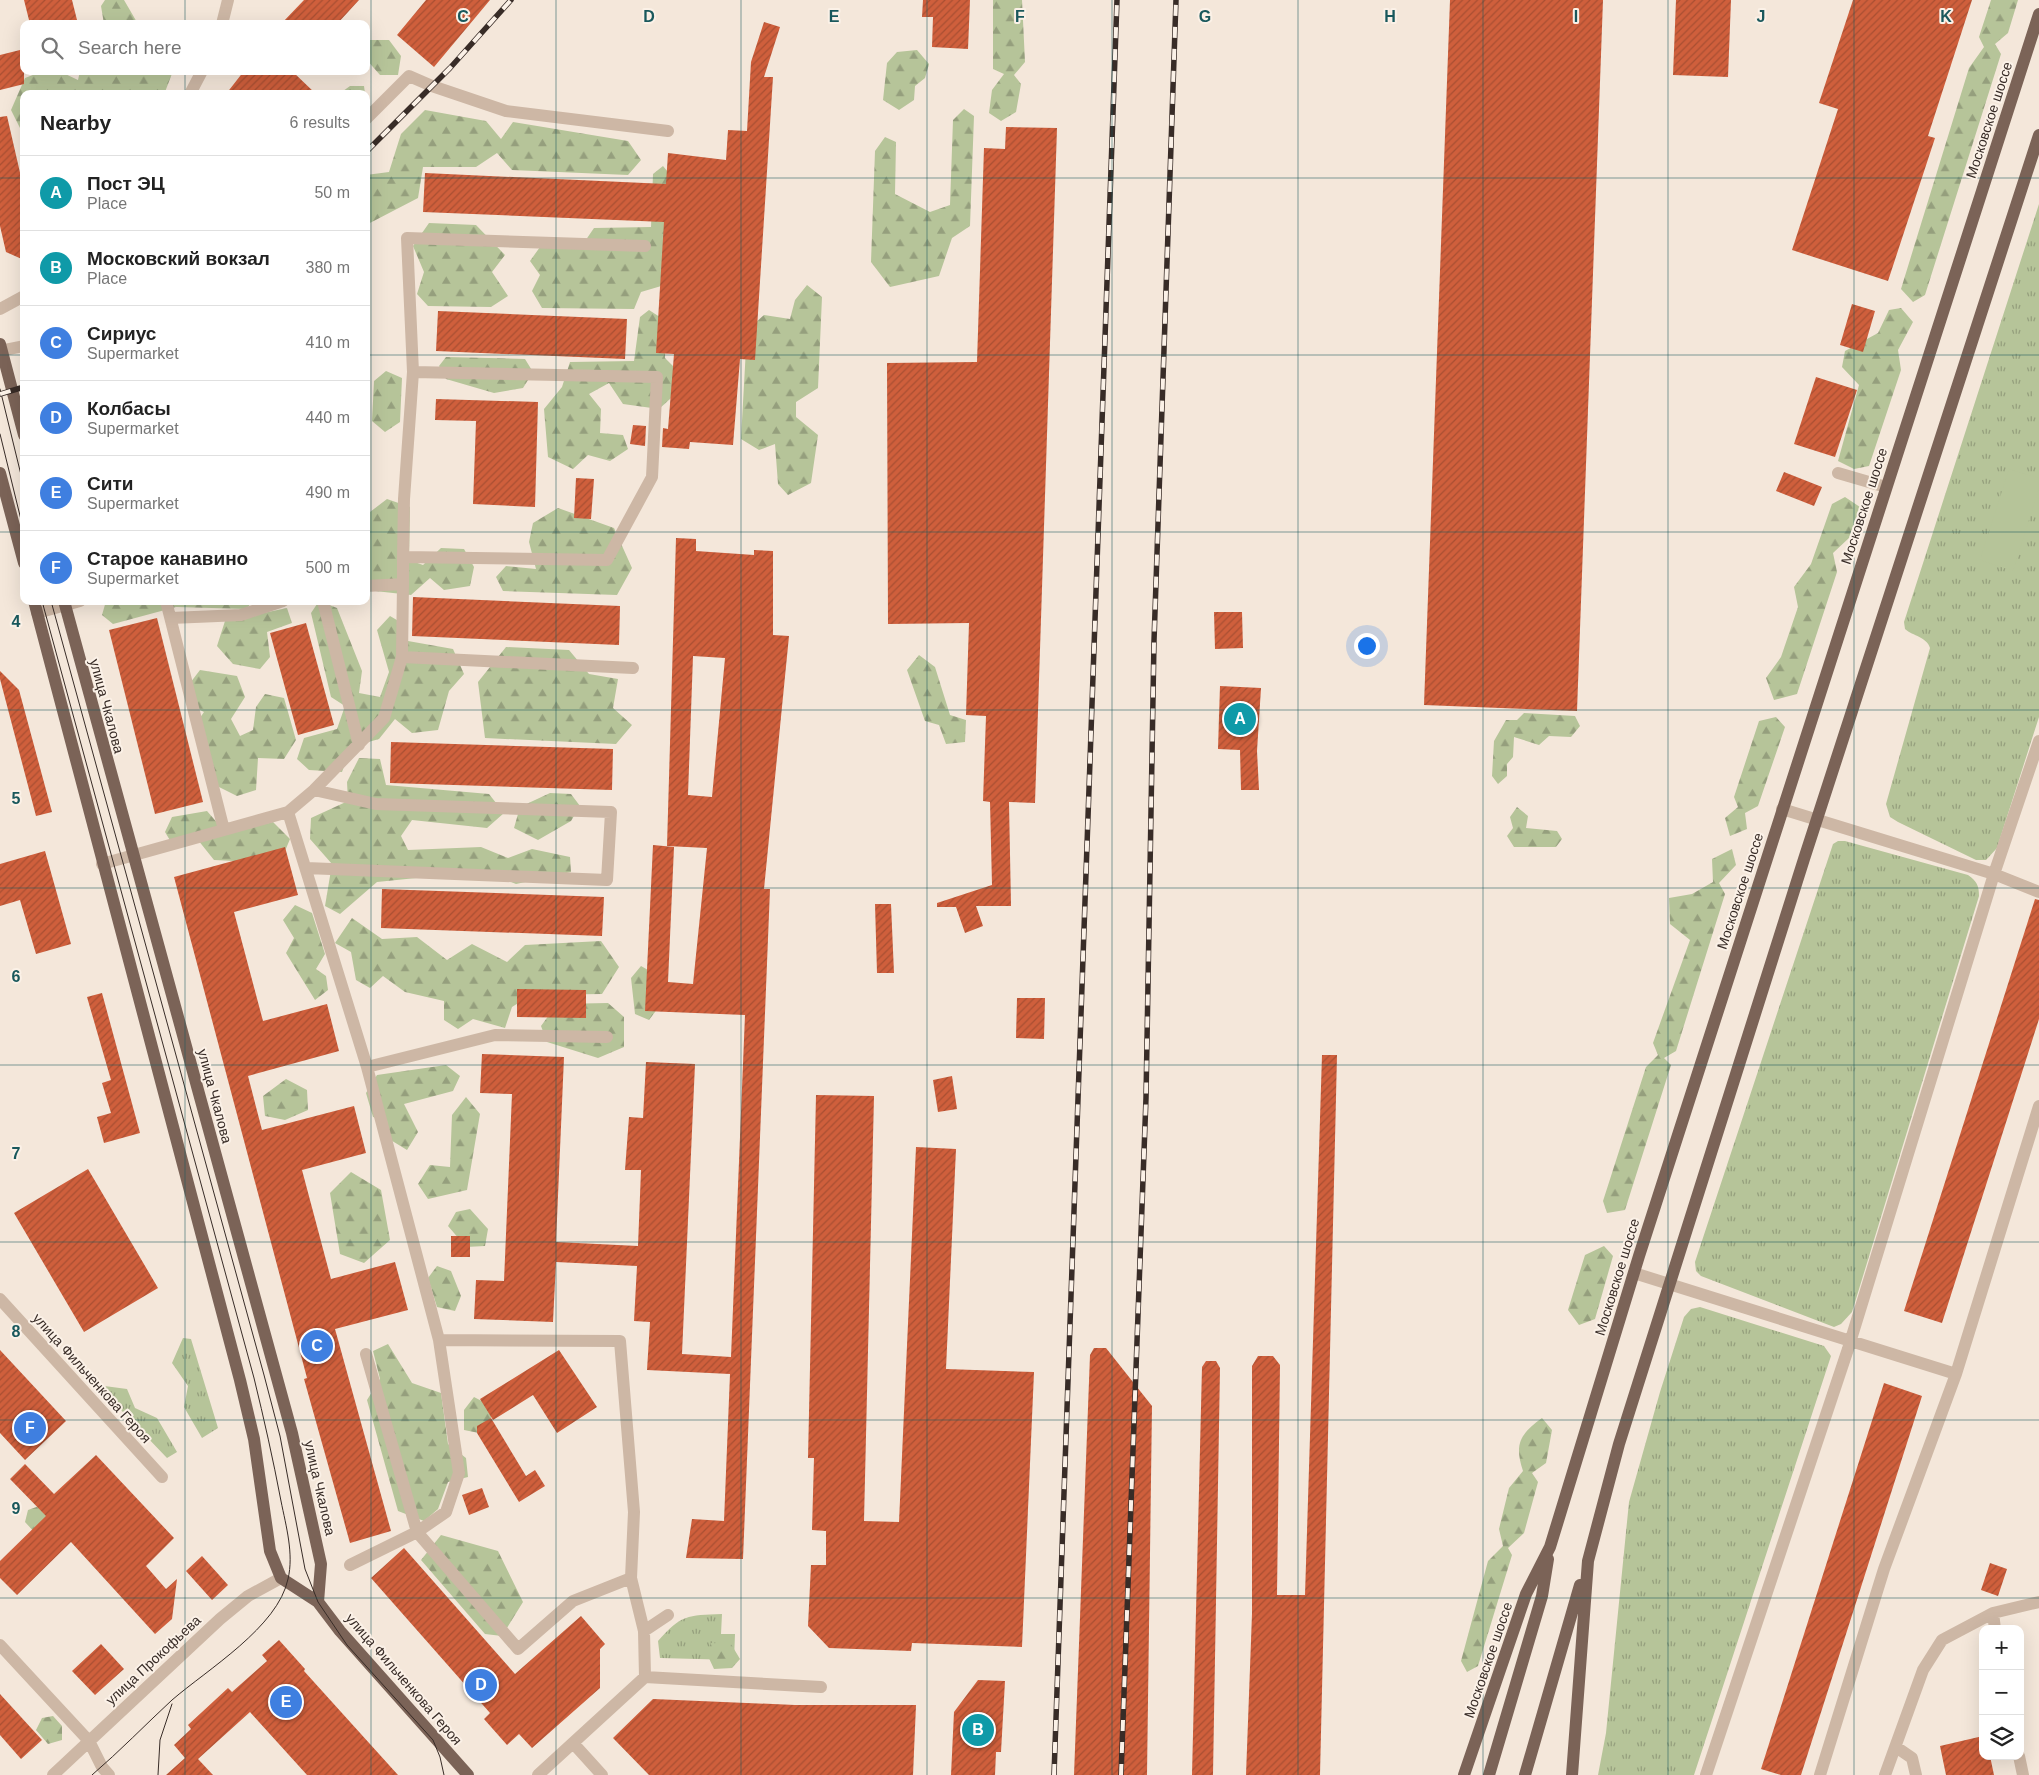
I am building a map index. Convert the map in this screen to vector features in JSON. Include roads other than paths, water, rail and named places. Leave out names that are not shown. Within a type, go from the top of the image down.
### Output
[{"type":"main road","name":"Московское шоссе","points":[[1464,1775],[1526,1594],[1550,1547],[1634,1273],[1782,809],[2039,14]]},
{"type":"main road","points":[[1525,1775],[1588,1561],[1619,1444],[1668,1284],[2039,135]]},
{"type":"main road","points":[[1,349],[20,420]]},
{"type":"main road","points":[[0,473],[20,548]]},
{"type":"main road","name":"улица Чкалова","points":[[65,605],[292,1433],[321,1564],[318,1602]]},
{"type":"main road","points":[[35,607],[240,1380],[254,1439],[270,1551],[281,1578]]},
{"type":"main road","points":[[1490,1775],[1542,1596],[1550,1547]]},
{"type":"main road","points":[[1572,1775],[1588,1561]]},
{"type":"main road","name":"улица Фильченкова Героя","points":[[281,1578],[318,1602],[340,1631],[468,1775]]},
{"type":"street","points":[[223,20],[228,0]]},
{"type":"street","points":[[192,90],[200,75]]},
{"type":"street","points":[[370,115],[409,76],[432,86],[506,111],[668,131]]},
{"type":"street","points":[[102,864],[288,812],[314,790],[384,718],[402,657],[404,498],[413,372],[407,238],[645,246]]},
{"type":"street","points":[[0,309],[20,298]]},
{"type":"street","points":[[1,349],[20,347]]},
{"type":"street","points":[[403,557],[607,560],[652,477],[657,377],[413,372]]},
{"type":"street","points":[[1838,472],[1886,487]]},
{"type":"street","points":[[370,586],[403,584]]},
{"type":"street","points":[[35,607],[50,605]]},
{"type":"street","points":[[167,605],[224,830]]},
{"type":"street","points":[[171,618],[241,615],[271,605]]},
{"type":"street","points":[[324,605],[359,745]]},
{"type":"street","points":[[402,657],[634,668]]},
{"type":"street","points":[[1706,1775],[1851,1340],[1994,874],[2039,740]]},
{"type":"street","points":[[306,868],[607,880],[611,812],[376,804],[314,790]]},
{"type":"street","points":[[1782,809],[1994,874],[2039,892]]},
{"type":"street","points":[[288,812],[367,1067],[439,1340],[459,1473],[446,1512],[417,1532],[350,1565]]},
{"type":"street","points":[[367,1067],[495,1035],[606,1037]]},
{"type":"street","points":[[1820,1775],[1884,1569],[1956,1374],[2039,1106]]},
{"type":"street","points":[[1634,1273],[1956,1374]]},
{"type":"street","name":"улица Фильченкова Героя","points":[[0,1299],[162,1477]]},
{"type":"street","points":[[439,1340],[620,1341],[634,1512],[631,1578],[644,1631],[645,1677]]},
{"type":"street","points":[[366,1354],[417,1532],[518,1649],[573,1601],[631,1578]]},
{"type":"street","name":"улица Прокофьева","points":[[53,1775],[220,1619],[248,1596],[281,1578]]},
{"type":"street","points":[[1885,1775],[1922,1670],[1942,1640],[1993,1613],[2039,1602]]},
{"type":"street","points":[[1993,1613],[1994,1625]]},
{"type":"street","points":[[644,1631],[668,1615]]},
{"type":"street","points":[[0,1645],[89,1741],[109,1775]]},
{"type":"street","points":[[538,1775],[645,1677],[821,1687]]},
{"type":"street","points":[[573,1743],[602,1775]]},
{"type":"street","points":[[1896,1747],[1912,1758],[1916,1775]]},
{"type":"street","points":[[2020,1760],[2023,1775]]},
{"type":"tram line","points":[[0,389],[20,471]]},
{"type":"tram line","points":[[0,434],[20,516]]},
{"type":"tram line","points":[[43,605],[254,1378],[275,1470],[290,1550],[288,1579],[282,1597],[271,1614],[240,1646],[172,1700],[92,1775]]},
{"type":"tram line","points":[[52,605],[264,1375],[280,1436],[305,1569],[318,1602],[347,1645],[433,1740],[440,1757],[444,1775]]},
{"type":"tram line","points":[[158,1775],[160,1740],[172,1704]]},
{"type":"railway","points":[[370,148],[450,68],[511,0]]},
{"type":"railway","points":[[1054,1775],[1117,0]]},
{"type":"railway","points":[[1121,1775],[1146,1098],[1154,641],[1176,0]]},
{"type":"railway","points":[[0,394],[20,388]]},
{"type":"place","name":"Пост ЭЦ","points":[[1240,719]]},
{"type":"place","name":"Сириус","points":[[317,1346]]},
{"type":"place","name":"Старое канавино","points":[[30,1428]]},
{"type":"place","name":"Колбасы","points":[[481,1685]]},
{"type":"place","name":"Сити","points":[[286,1702]]},
{"type":"place","name":"Московский вокзал","points":[[978,1730]]}]
